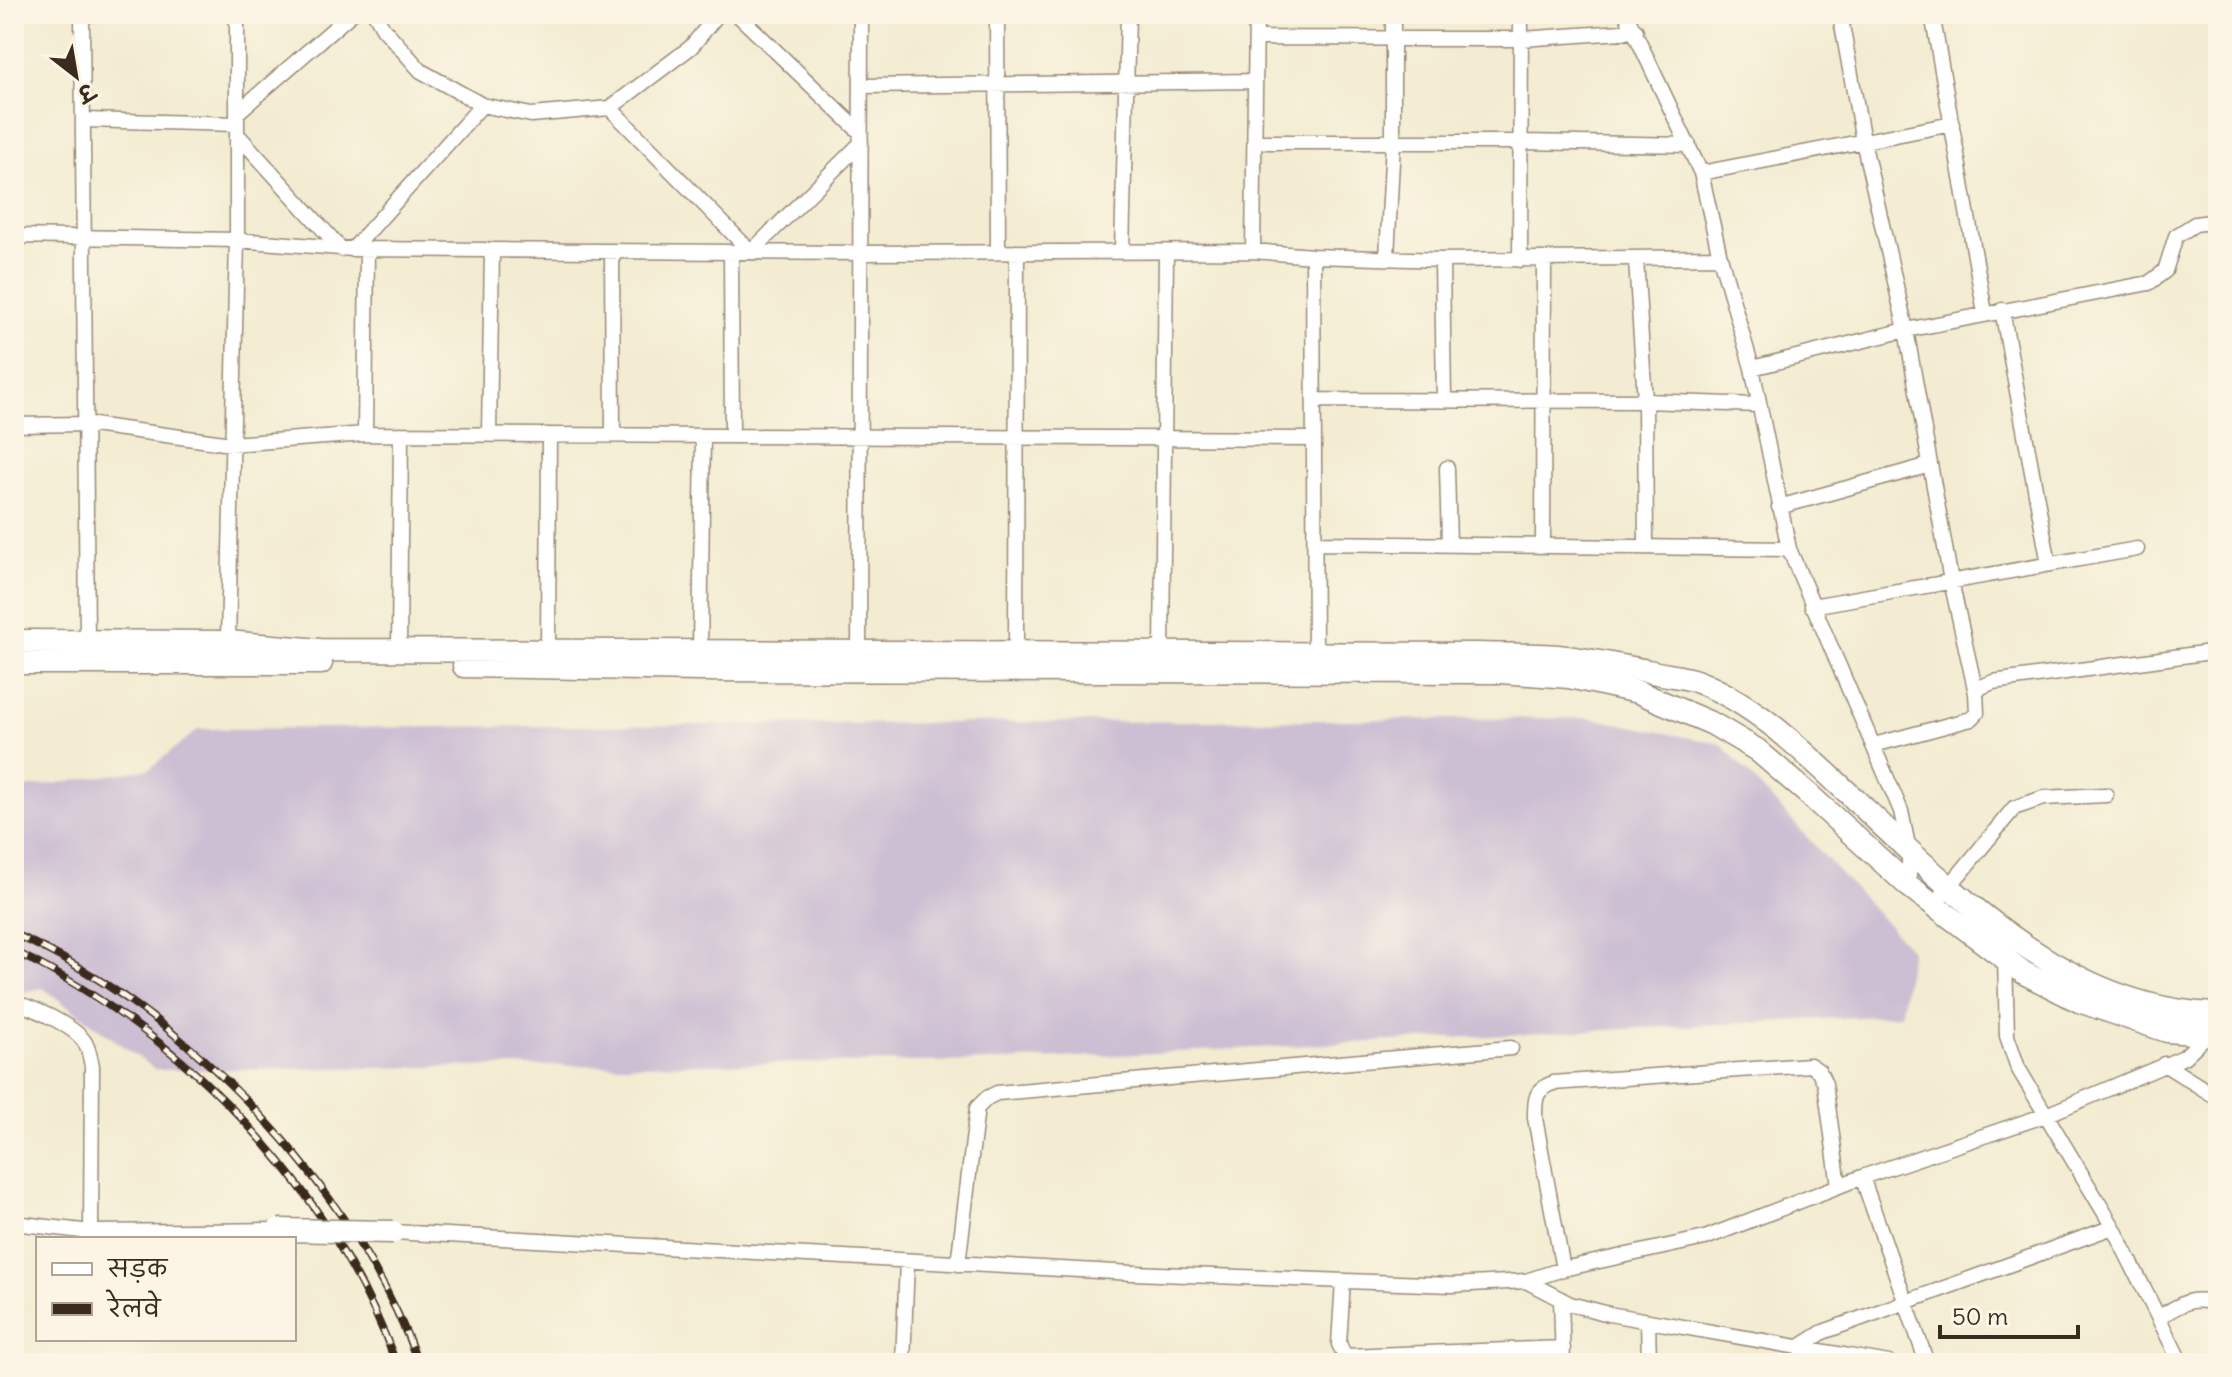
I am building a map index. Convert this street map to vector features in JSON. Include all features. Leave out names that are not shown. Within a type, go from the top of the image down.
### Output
[{"type":"street","points":[[87,641],[82,14],[94,14]]},
{"type":"street","points":[[228,642],[237,240],[237,14]]},
{"type":"street","points":[[83,120],[237,123],[351,14]]},
{"type":"street","points":[[375,14],[383,28],[421,71],[482,105],[531,115],[610,108],[691,47],[718,14]]},
{"type":"street","points":[[737,14],[861,138]]},
{"type":"street","points":[[859,652],[861,14]]},
{"type":"street","points":[[997,14],[998,252]]},
{"type":"street","points":[[1122,252],[1128,14]]},
{"type":"street","points":[[1253,251],[1256,14]]},
{"type":"street","points":[[1387,257],[1393,142],[1393,14]]},
{"type":"street","points":[[1520,260],[1521,14]]},
{"type":"street","points":[[1626,14],[1701,173],[1720,257],[1752,368],[1789,549],[1901,811],[1909,851],[1909,886]]},
{"type":"street","points":[[1840,14],[1863,141],[1906,330],[1951,581],[1978,709],[1971,719],[1874,745]]},
{"type":"street","points":[[1932,14],[1985,313]]},
{"type":"street","points":[[1256,38],[1522,39],[1636,31]]},
{"type":"street","points":[[861,86],[1255,81]]},
{"type":"street","points":[[353,249],[482,105]]},
{"type":"street","points":[[610,108],[751,252]]},
{"type":"street","points":[[237,123],[353,249],[365,434]]},
{"type":"street","points":[[1701,173],[1952,124]]},
{"type":"street","points":[[751,252],[861,138]]},
{"type":"street","points":[[1255,142],[1689,145]]},
{"type":"street","points":[[1752,368],[1985,313],[2149,283],[2165,271],[2176,236],[2195,224],[2218,221]]},
{"type":"street","points":[[14,236],[237,240],[353,249],[861,253],[1253,251],[1442,260],[1720,257]]},
{"type":"street","points":[[489,434],[492,250]]},
{"type":"street","points":[[612,251],[613,435]]},
{"type":"street","points":[[731,252],[732,436]]},
{"type":"street","points":[[1016,651],[1017,252]]},
{"type":"street","points":[[1162,651],[1166,252]]},
{"type":"street","points":[[1313,256],[1315,653]]},
{"type":"street","points":[[1442,260],[1444,400]]},
{"type":"street","points":[[1543,545],[1544,260]]},
{"type":"street","points":[[1636,260],[1645,401],[1646,546]]},
{"type":"street","points":[[2002,310],[2049,564]]},
{"type":"street","points":[[1314,400],[1645,401],[1758,405]]},
{"type":"street","points":[[14,425],[86,424],[231,444],[365,434],[1314,439]]},
{"type":"street","points":[[399,650],[401,434]]},
{"type":"street","points":[[548,651],[549,435]]},
{"type":"street","points":[[700,652],[703,436]]},
{"type":"street","points":[[1779,507],[1930,465]]},
{"type":"street","points":[[1447,468],[1449,544]]},
{"type":"street","points":[[1314,543],[1789,549]]},
{"type":"street","points":[[1812,606],[2137,549]]},
{"type":"street","points":[[14,641],[228,642],[320,650],[1162,651],[1558,656],[1695,681],[1750,709],[1803,751],[1950,887],[2058,967],[2124,997],[2193,1014],[2215,1024]]},
{"type":"street","points":[[1976,693],[1993,682],[2218,651]]},
{"type":"street","points":[[14,663],[290,662],[715,670],[1484,672],[1569,677],[1638,692],[1713,724],[1757,750],[1909,886],[2024,973],[2079,1001],[2167,1031],[2215,1024]]},
{"type":"street","points":[[1934,905],[2014,808],[2043,798],[2106,795]]},
{"type":"street","points":[[2011,935],[2004,959],[2007,1036],[2018,1068],[2113,1227],[2181,1363]]},
{"type":"street","points":[[14,1003],[62,1024],[84,1040],[89,1051],[92,1066],[91,1232]]},
{"type":"street","points":[[14,1223],[91,1232],[393,1232],[958,1264],[1343,1281],[1452,1285],[1526,1281],[1563,1269],[1705,1238],[1862,1177],[2046,1115],[2184,1057],[2215,1024]]},
{"type":"street","points":[[958,1264],[977,1108],[997,1093],[1511,1048]]},
{"type":"street","points":[[2164,1064],[2218,1098]]},
{"type":"street","points":[[1563,1269],[1535,1118],[1535,1096],[1542,1087],[1553,1083],[1810,1065],[1819,1071],[1825,1084],[1839,1186]]},
{"type":"street","points":[[1862,1177],[1927,1363]]},
{"type":"street","points":[[1801,1346],[1823,1332],[2113,1227]]},
{"type":"street","points":[[903,1363],[907,1261]]},
{"type":"street","points":[[1343,1281],[1339,1344],[1345,1356],[1356,1358],[1563,1356],[1561,1299]]},
{"type":"street","points":[[1526,1281],[1561,1299],[1609,1314],[1801,1346],[1840,1358],[1889,1363]]},
{"type":"street","points":[[2159,1317],[2190,1300],[2204,1299],[2218,1304]]},
{"type":"street","points":[[1648,1321],[1649,1363]]},
{"type":"shaded area","points":[[1591,718],[1721,744],[1911,950],[1900,1015],[1001,1061],[156,1070],[43,988],[14,994],[14,790],[149,769],[199,729]]},
{"type":"railway","points":[[14,934],[78,967],[140,1008],[200,1057],[256,1111],[308,1170],[353,1233],[390,1297],[418,1363]]},
{"type":"railway","points":[[14,951],[77,985],[136,1025],[192,1071],[244,1121],[291,1176],[332,1235],[368,1297],[396,1363]]}]
